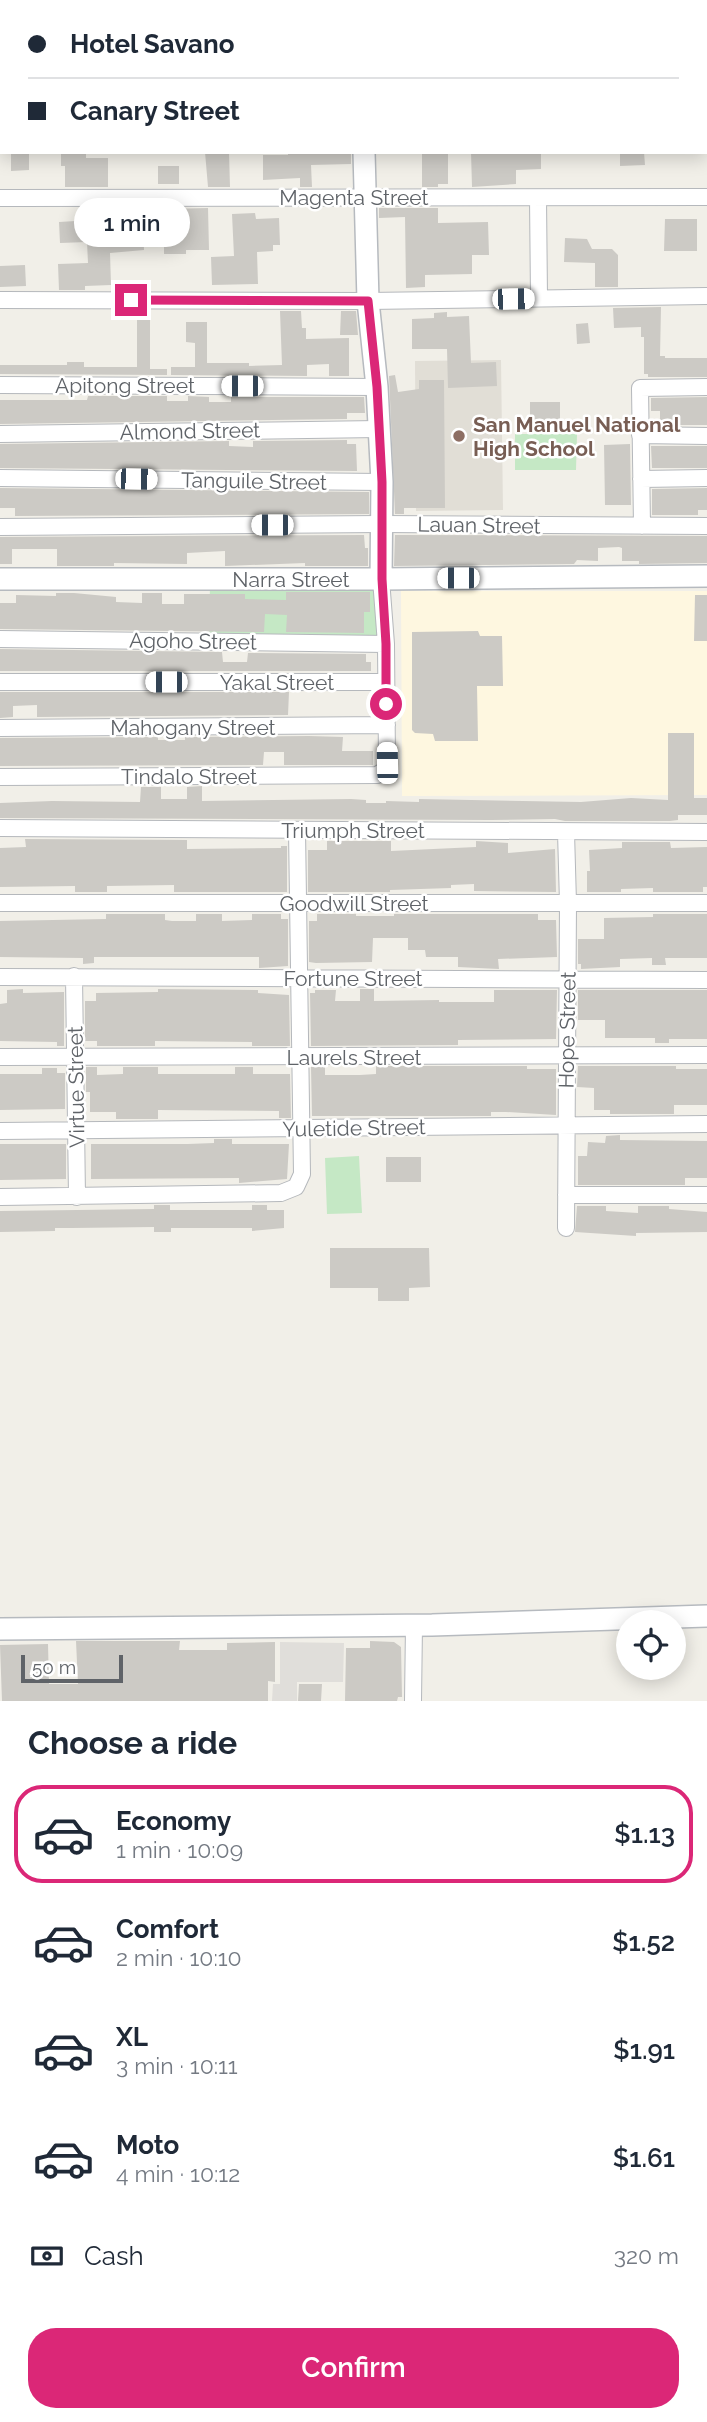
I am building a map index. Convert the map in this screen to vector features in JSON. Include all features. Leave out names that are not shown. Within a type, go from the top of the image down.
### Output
[{"type":"street","points":[[363,154],[368,301],[377,387],[382,482],[387,725]]},
{"type":"street","name":"Magenta Street","points":[[0,198],[707,197]]},
{"type":"street","points":[[538,198],[539,299]]},
{"type":"street","points":[[0,300],[368,301],[707,296]]},
{"type":"street","name":"Apitong Street","points":[[0,385],[377,387]]},
{"type":"street","points":[[642,526],[640,388],[707,387]]},
{"type":"street","name":"Almond Street","points":[[0,434],[379,429]]},
{"type":"street","points":[[640,435],[707,436]]},
{"type":"street","name":"Tanguile Street","points":[[0,478],[382,482]]},
{"type":"street","points":[[641,479],[707,478]]},
{"type":"street","name":"Lauan Street","points":[[0,527],[381,524],[707,526]]},
{"type":"street","name":"Narra Street","points":[[0,579],[707,576]]},
{"type":"street","name":"Agoho Street","points":[[0,639],[386,644]]},
{"type":"street","name":"Yakal Street","points":[[0,682],[386,682]]},
{"type":"street","name":"Mahogany Street","points":[[0,728],[387,725]]},
{"type":"street","name":"Tindalo Street","points":[[0,777],[377,775],[385,770],[387,763],[387,725]]},
{"type":"street","name":"Triumph Street","points":[[0,828],[707,832]]},
{"type":"street","points":[[0,1197],[281,1193],[296,1187],[302,1174],[297,830]]},
{"type":"street","name":"Hope Street","points":[[566,832],[566,1228]]},
{"type":"street","name":"Goodwill Street","points":[[0,903],[707,903]]},
{"type":"street","name":"Virtue Street","points":[[74,976],[77,1197]]},
{"type":"street","name":"Fortune Street","points":[[0,977],[707,980]]},
{"type":"street","name":"Laurels Street","points":[[0,1057],[707,1055]]},
{"type":"street","name":"Yuletide Street","points":[[0,1131],[707,1124]]},
{"type":"street","points":[[566,1195],[707,1195]]},
{"type":"street","points":[[0,1629],[414,1625],[707,1616]]},
{"type":"street","points":[[413,1701],[414,1625]]},
{"type":"shaded area","name":"San Manuel National High School","points":[[501,360],[503,510],[416,511],[415,361]]},
{"type":"shaded area","points":[[401,591],[707,591],[707,795],[402,796]]},
{"type":"shaded area","points":[[280,1642],[344,1643],[343,1682],[297,1682],[297,1701],[272,1701],[273,1684],[280,1684]]},
{"type":"green space","points":[[515,434],[577,434],[576,470],[515,470]]},
{"type":"green space","points":[[379,580],[381,643],[209,643],[210,583]]},
{"type":"green space","points":[[359,1156],[362,1213],[327,1214],[325,1158]]},
{"type":"building","points":[[11,154],[29,154],[29,170],[11,171]]},
{"type":"building","points":[[61,154],[86,154],[86,158],[108,158],[108,187],[65,187],[65,166],[61,166]]},
{"type":"building","points":[[205,154],[229,154],[230,187],[208,187]]},
{"type":"building","points":[[351,154],[351,164],[311,165],[312,187],[300,187],[300,178],[263,180],[263,155]]},
{"type":"building","points":[[422,154],[448,154],[448,184],[422,187]]},
{"type":"building","points":[[471,154],[541,154],[541,169],[516,170],[516,184],[472,187]]},
{"type":"building","points":[[620,154],[644,154],[645,165],[620,166]]},
{"type":"building","points":[[158,166],[179,166],[179,184],[158,184]]},
{"type":"building","points":[[208,208],[209,250],[164,254],[164,209]]},
{"type":"building","points":[[379,208],[438,208],[438,223],[488,222],[489,255],[472,255],[472,274],[425,275],[425,287],[406,288],[405,217],[379,218]]},
{"type":"building","points":[[255,213],[256,219],[279,218],[280,245],[273,245],[273,251],[257,252],[258,284],[212,285],[211,257],[234,256],[232,214]]},
{"type":"building","points":[[113,218],[113,223],[143,222],[144,250],[110,253],[111,285],[85,286],[85,290],[59,290],[58,264],[88,263],[87,242],[60,243],[59,222]]},
{"type":"building","points":[[665,219],[697,219],[697,251],[664,251]]},
{"type":"building","points":[[565,238],[587,239],[592,249],[612,249],[618,255],[618,287],[595,287],[595,263],[564,262]]},
{"type":"building","points":[[25,265],[26,286],[0,287],[0,266]]},
{"type":"building","points":[[661,307],[660,356],[707,358],[707,377],[648,377],[648,374],[644,374],[644,337],[641,337],[641,327],[614,328],[613,308]]},
{"type":"building","points":[[280,311],[301,311],[306,339],[349,338],[349,376],[329,376],[329,364],[307,365],[307,376],[171,375],[171,367],[195,367],[195,343],[186,342],[186,322],[207,322],[207,363],[282,365]]},
{"type":"building","points":[[341,311],[356,311],[358,335],[340,335]]},
{"type":"building","points":[[137,312],[150,312],[150,369],[167,369],[167,375],[0,374],[0,365],[67,365],[67,362],[84,362],[84,367],[137,367]]},
{"type":"building","points":[[447,312],[447,317],[469,316],[471,363],[496,362],[497,386],[448,388],[447,349],[412,349],[412,319],[434,318],[434,313]]},
{"type":"building","points":[[588,323],[590,343],[577,344],[576,324]]},
{"type":"building","points":[[395,375],[398,392],[419,389],[419,380],[444,380],[445,508],[404,508],[404,514],[395,514],[389,376]]},
{"type":"building","points":[[88,396],[167,396],[167,401],[188,401],[188,396],[209,397],[209,402],[231,402],[231,397],[364,397],[365,413],[347,413],[347,419],[0,424],[0,400],[87,400]]},
{"type":"building","points":[[707,397],[707,425],[660,425],[660,411],[651,411],[651,398]]},
{"type":"building","points":[[530,402],[560,402],[560,424],[530,424]]},
{"type":"building","points":[[347,440],[347,444],[356,444],[357,471],[0,468],[0,444],[229,441],[229,446],[253,447],[253,441]]},
{"type":"building","points":[[630,444],[631,505],[605,505],[604,445]]},
{"type":"building","points":[[651,446],[707,446],[707,468],[652,468]]},
{"type":"building","points":[[0,488],[369,492],[369,514],[15,516],[15,508],[0,508]]},
{"type":"building","points":[[707,488],[707,510],[698,510],[698,515],[652,515],[652,489]]},
{"type":"building","points":[[364,535],[365,548],[368,548],[368,566],[305,566],[305,563],[225,566],[225,551],[187,553],[187,564],[114,563],[114,566],[57,566],[57,549],[12,549],[12,564],[0,564],[0,537]]},
{"type":"building","points":[[395,535],[707,536],[707,563],[639,564],[639,561],[622,561],[622,548],[619,547],[598,548],[598,561],[577,560],[574,564],[394,566]]},
{"type":"building","points":[[286,592],[370,592],[370,612],[364,612],[364,633],[286,632],[287,615],[265,614],[264,632],[0,629],[0,603],[16,603],[16,595],[56,596],[56,593],[74,593],[116,597],[116,602],[142,603],[142,593],[162,593],[162,604],[184,604],[184,594],[245,594],[245,599],[286,600]]},
{"type":"building","points":[[695,595],[707,595],[707,641],[694,641]]},
{"type":"building","points":[[478,631],[480,636],[502,636],[503,686],[477,686],[478,741],[435,741],[433,734],[415,733],[412,730],[412,632]]},
{"type":"building","points":[[0,649],[222,652],[223,662],[247,662],[248,653],[366,654],[366,662],[371,662],[371,671],[0,671]]},
{"type":"building","points":[[0,692],[289,692],[288,715],[37,717],[37,705],[13,706],[13,717],[0,718]]},
{"type":"building","points":[[668,733],[694,733],[694,798],[707,798],[707,815],[678,815],[678,820],[670,821],[0,818],[0,803],[140,802],[141,787],[161,787],[161,799],[187,799],[187,787],[202,786],[202,801],[351,799],[366,800],[366,803],[386,803],[419,802],[419,799],[581,802],[631,798],[668,800]]},
{"type":"building","points":[[158,737],[158,740],[185,740],[185,737],[343,737],[342,751],[373,751],[373,765],[284,765],[284,752],[264,752],[263,765],[0,766],[0,738]]},
{"type":"building","points":[[25,839],[187,840],[187,849],[287,846],[287,892],[174,892],[174,885],[107,886],[107,892],[75,892],[75,886],[0,887],[0,848],[26,847]]},
{"type":"building","points":[[327,841],[391,841],[391,851],[476,847],[476,841],[508,843],[508,853],[555,849],[556,892],[474,891],[474,884],[390,892],[308,892],[308,850],[327,850]]},
{"type":"building","points":[[622,842],[670,842],[671,848],[707,847],[707,887],[703,887],[703,892],[653,892],[653,888],[587,892],[589,850],[622,848]]},
{"type":"building","points":[[106,914],[165,914],[165,920],[196,921],[196,914],[222,914],[222,921],[252,920],[252,914],[281,914],[281,919],[288,919],[288,966],[259,968],[259,957],[94,957],[94,963],[83,964],[83,958],[0,957],[0,921],[106,919]]},
{"type":"building","points":[[317,914],[538,914],[538,920],[556,920],[557,957],[498,959],[499,969],[458,967],[458,957],[426,957],[425,950],[408,950],[408,938],[373,938],[372,962],[309,962],[309,921],[317,921]]},
{"type":"building","points":[[653,914],[707,914],[707,958],[665,958],[666,965],[652,965],[652,958],[620,959],[620,967],[581,969],[581,964],[578,964],[578,939],[604,939],[604,918],[653,917]]},
{"type":"building","points":[[23,989],[23,993],[64,992],[64,1046],[57,1046],[57,1042],[0,1041],[0,1004],[7,1003],[7,990]]},
{"type":"building","points":[[158,989],[258,990],[258,993],[289,995],[290,1046],[252,1046],[252,1042],[155,1041],[155,1046],[97,1046],[97,1041],[85,1041],[85,1001],[96,1001],[96,993],[158,992]]},
{"type":"building","points":[[360,989],[374,989],[374,1001],[439,1002],[494,1002],[494,990],[557,990],[556,1039],[458,1040],[458,1045],[311,1046],[310,993],[315,993],[315,990],[336,990],[335,1001],[360,1001]]},
{"type":"building","points":[[578,990],[707,990],[707,1039],[669,1039],[669,1043],[655,1043],[655,1038],[605,1038],[605,1020],[578,1020]]},
{"type":"building","points":[[376,1066],[527,1066],[527,1069],[556,1069],[556,1115],[491,1112],[491,1116],[312,1116],[311,1067],[325,1067],[325,1075],[360,1075],[376,1074]]},
{"type":"building","points":[[578,1066],[676,1066],[676,1069],[707,1069],[707,1105],[674,1105],[674,1114],[610,1114],[610,1110],[594,1110],[594,1088],[577,1087]]},
{"type":"building","points":[[86,1067],[97,1067],[97,1075],[123,1074],[123,1067],[158,1067],[158,1074],[235,1074],[235,1067],[253,1067],[253,1074],[290,1074],[291,1118],[279,1118],[279,1111],[158,1110],[158,1119],[116,1119],[116,1112],[90,1112],[90,1092],[86,1092]]},
{"type":"building","points":[[42,1068],[57,1068],[57,1073],[65,1073],[65,1109],[0,1110],[0,1074],[42,1074]]},
{"type":"building","points":[[620,1135],[620,1140],[707,1141],[707,1178],[685,1178],[685,1185],[578,1185],[578,1156],[587,1156],[588,1142],[605,1143],[606,1136]]},
{"type":"building","points":[[214,1139],[232,1139],[232,1144],[289,1144],[287,1179],[239,1183],[239,1178],[91,1179],[91,1144],[214,1143]]},
{"type":"building","points":[[0,1144],[66,1144],[66,1179],[0,1180]]},
{"type":"building","points":[[386,1157],[421,1157],[421,1182],[386,1182]]},
{"type":"building","points":[[154,1205],[170,1205],[170,1210],[252,1210],[252,1205],[267,1205],[267,1210],[284,1210],[284,1228],[252,1231],[252,1228],[171,1228],[171,1232],[154,1232],[154,1227],[55,1228],[55,1231],[0,1232],[0,1211],[154,1209]]},
{"type":"building","points":[[577,1206],[606,1206],[606,1211],[638,1213],[638,1206],[669,1206],[669,1209],[707,1212],[707,1232],[636,1233],[636,1236],[575,1232]]},
{"type":"building","points":[[330,1248],[429,1248],[430,1287],[409,1288],[409,1301],[378,1301],[378,1288],[330,1288]]},
{"type":"building","points":[[76,1641],[180,1641],[179,1650],[227,1650],[227,1643],[275,1642],[275,1682],[268,1681],[268,1701],[2,1701],[0,1645],[48,1644],[49,1684],[78,1684]]},
{"type":"building","points":[[370,1641],[394,1642],[401,1647],[402,1697],[398,1697],[397,1701],[345,1701],[346,1648],[370,1648]]},
{"type":"building","points":[[299,1684],[322,1684],[321,1701],[298,1701]]},
{"type":"place","name":"San Manuel National High School","points":[[459,436]]},
{"type":"route","points":[[131,300],[368,301],[377,387],[382,482],[386,704]]}]
